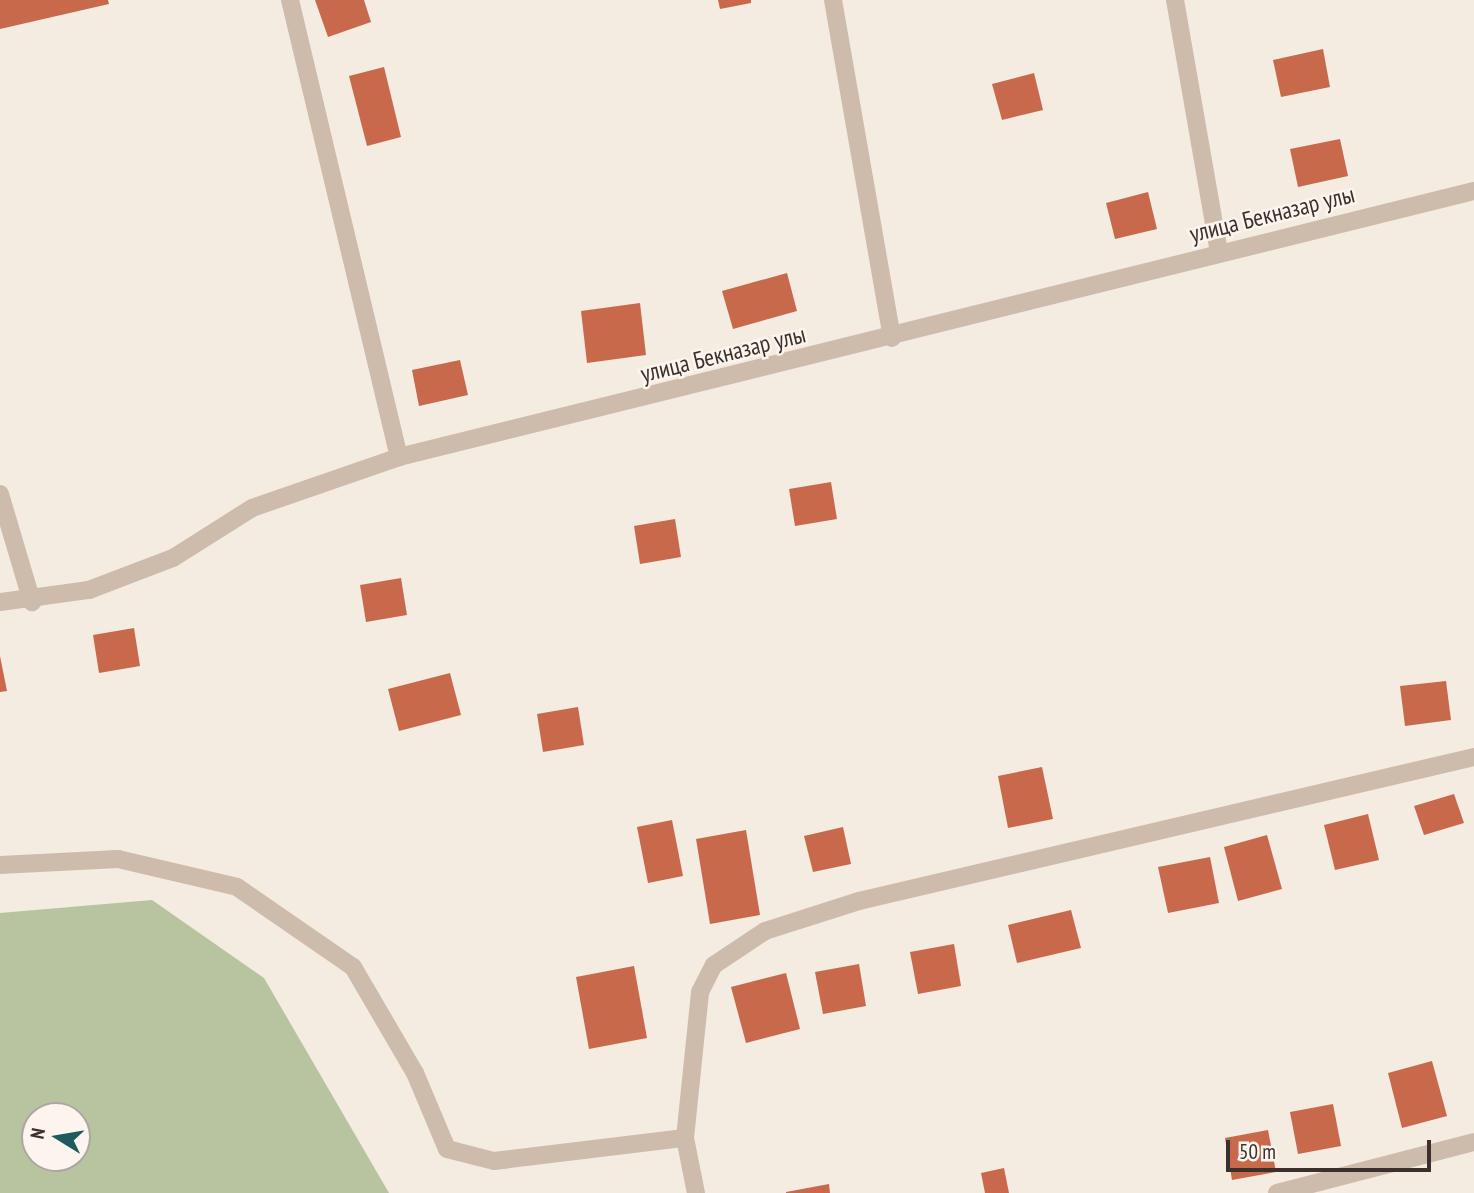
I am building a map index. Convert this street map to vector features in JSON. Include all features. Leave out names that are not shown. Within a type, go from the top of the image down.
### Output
[{"type":"street","points":[[289,0],[399,457]]},
{"type":"street","points":[[833,0],[892,338]]},
{"type":"street","points":[[1175,0],[1219,251]]},
{"type":"street","name":"улица Бекназар улы","points":[[0,602],[32,603],[89,590],[173,558],[252,508],[399,457],[892,338],[1219,251],[1474,191]]},
{"type":"street","points":[[0,494],[32,603]]},
{"type":"street","points":[[696,1193],[685,1138],[700,992],[714,965],[765,931],[859,901],[1474,757]]},
{"type":"street","points":[[0,865],[118,859],[237,887],[353,967],[415,1073],[447,1149],[494,1161],[685,1138]]},
{"type":"street","points":[[1277,1193],[1474,1142]]},
{"type":"green space","points":[[152,900],[264,978],[389,1193],[0,1193],[0,913]]},
{"type":"building","points":[[0,0],[108,0],[109,4],[0,29]]},
{"type":"building","points":[[315,0],[364,0],[371,22],[328,37]]},
{"type":"building","points":[[718,0],[751,0],[751,3],[720,9]]},
{"type":"building","points":[[1323,49],[1330,87],[1281,97],[1273,60]]},
{"type":"building","points":[[384,67],[401,137],[367,146],[349,76]]},
{"type":"building","points":[[1034,73],[1043,110],[1002,120],[992,84]]},
{"type":"building","points":[[1340,139],[1348,176],[1298,187],[1290,149]]},
{"type":"building","points":[[1148,192],[1157,229],[1115,239],[1106,203]]},
{"type":"building","points":[[787,273],[797,311],[733,329],[722,291]]},
{"type":"building","points":[[640,303],[646,355],[587,363],[581,311]]},
{"type":"building","points":[[460,360],[468,395],[419,406],[412,370]]},
{"type":"building","points":[[831,482],[837,519],[795,526],[789,489]]},
{"type":"building","points":[[675,519],[681,557],[640,564],[634,526]]},
{"type":"building","points":[[401,578],[407,615],[366,622],[360,585]]},
{"type":"building","points":[[134,628],[140,666],[99,673],[93,635]]},
{"type":"building","points":[[0,656],[7,691],[0,692]]},
{"type":"building","points":[[450,673],[461,715],[399,731],[388,689]]},
{"type":"building","points":[[1446,681],[1451,720],[1405,726],[1400,686]]},
{"type":"building","points":[[578,707],[584,745],[543,752],[537,714]]},
{"type":"building","points":[[1042,767],[1053,819],[1008,828],[998,776]]},
{"type":"building","points":[[1454,794],[1464,823],[1424,835],[1414,806]]},
{"type":"building","points":[[1368,814],[1379,860],[1335,870],[1324,825]]},
{"type":"building","points":[[672,820],[683,876],[648,883],[637,827]]},
{"type":"building","points":[[843,827],[851,864],[813,872],[804,836]]},
{"type":"building","points":[[746,830],[760,915],[710,924],[696,839]]},
{"type":"building","points":[[1267,835],[1282,889],[1238,901],[1224,847]]},
{"type":"building","points":[[1210,857],[1219,903],[1168,913],[1158,867]]},
{"type":"building","points":[[1071,910],[1081,948],[1017,963],[1008,925]]},
{"type":"building","points":[[954,944],[961,986],[918,994],[910,952]]},
{"type":"building","points":[[859,964],[866,1006],[823,1014],[815,972]]},
{"type":"building","points":[[634,966],[647,1038],[589,1049],[576,977]]},
{"type":"building","points":[[786,973],[800,1029],[746,1043],[731,987]]},
{"type":"building","points":[[1432,1061],[1447,1116],[1402,1128],[1388,1073]]},
{"type":"building","points":[[1333,1104],[1341,1146],[1298,1154],[1290,1112]]},
{"type":"building","points":[[1268,1130],[1276,1172],[1232,1180],[1225,1138]]},
{"type":"building","points":[[1004,1168],[1009,1193],[985,1193],[981,1173]]},
{"type":"building","points":[[829,1184],[830,1193],[786,1193],[786,1192]]}]
